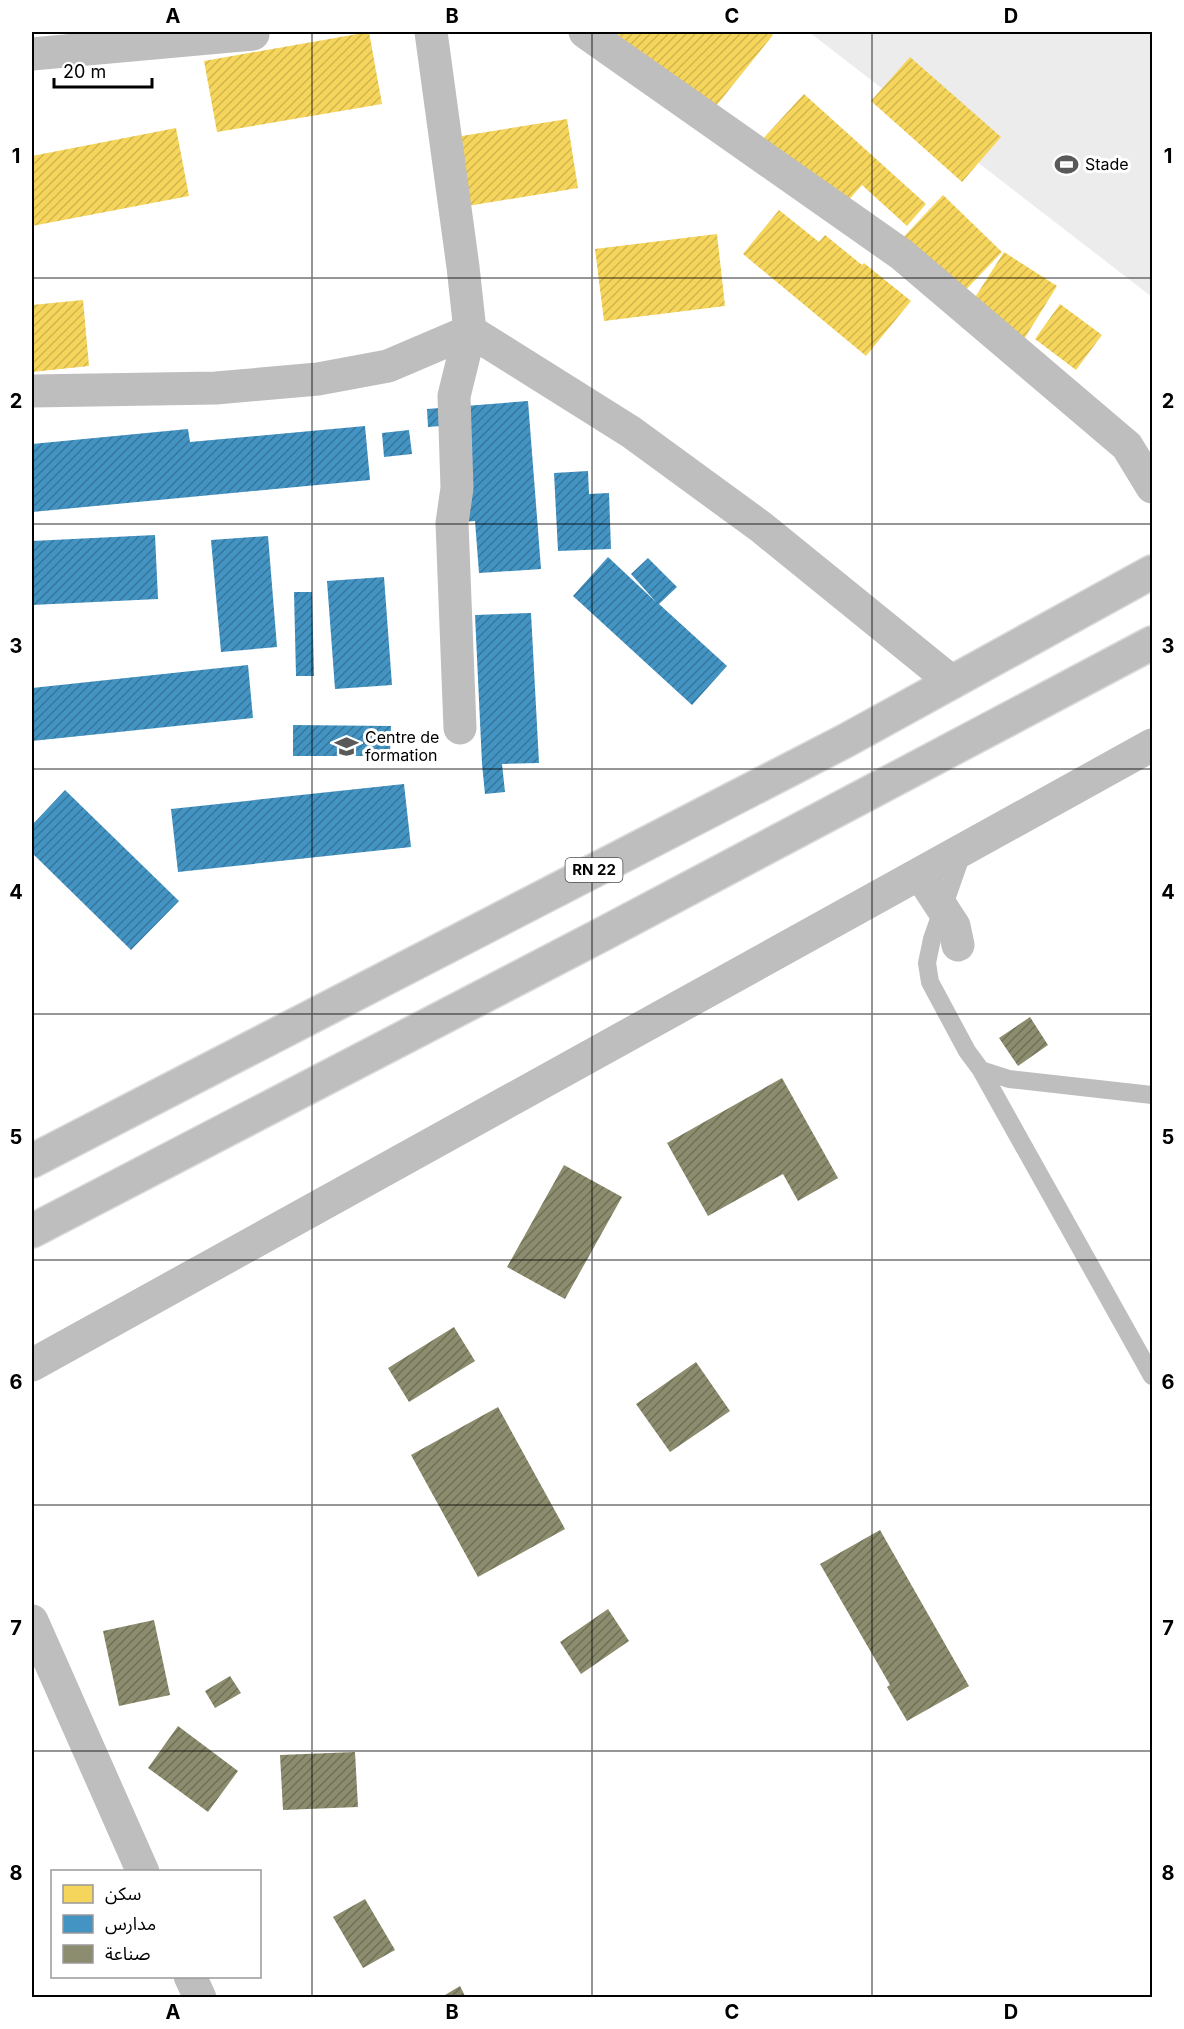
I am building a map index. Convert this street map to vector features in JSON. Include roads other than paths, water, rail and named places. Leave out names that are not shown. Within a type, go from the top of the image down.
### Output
[{"type":"main road","points":[[431,32],[470,331],[454,396],[457,488],[452,523],[460,728]]},
{"type":"main road","points":[[585,32],[901,254],[1127,446],[1152,487]]},
{"type":"main road","points":[[32,54],[253,34]]},
{"type":"main road","points":[[32,391],[216,388],[318,379],[388,366],[470,331]]},
{"type":"main road","points":[[470,331],[640,439],[761,527],[952,682]]},
{"type":"main road","name":"RN 22","points":[[32,1161],[845,741],[1152,572]]},
{"type":"main road","points":[[32,1231],[590,940],[1152,642]]},
{"type":"main road","points":[[32,1365],[1152,745]]},
{"type":"main road","points":[[920,874],[954,926],[958,945]]},
{"type":"main road","points":[[32,1621],[143,1870]]},
{"type":"main road","points":[[190,1978],[200,1998]]},
{"type":"lane","points":[[963,850],[932,939],[927,963],[930,982],[1152,1376]]},
{"type":"lane","points":[[981,1070],[1009,1079],[1152,1095]]},
{"type":"place","name":"Stade","points":[[1067,164]]},
{"type":"place","name":"Centre de formation","points":[[347,746]]}]
